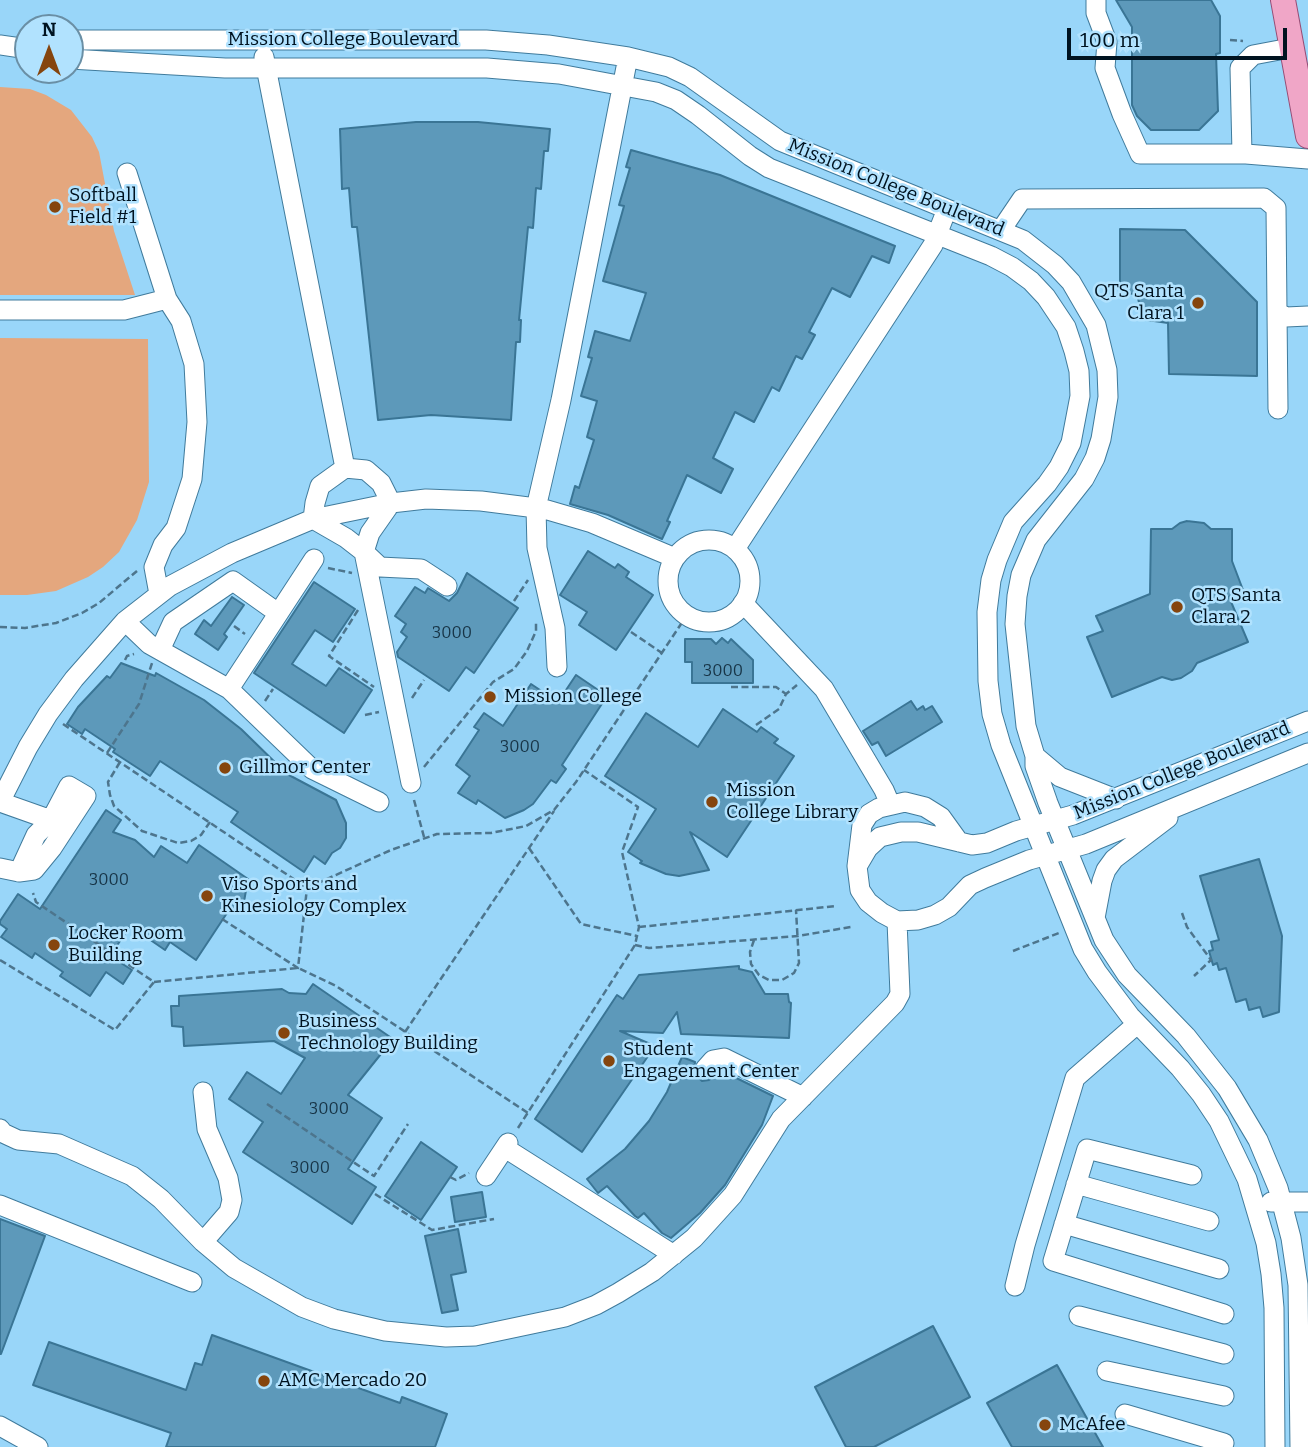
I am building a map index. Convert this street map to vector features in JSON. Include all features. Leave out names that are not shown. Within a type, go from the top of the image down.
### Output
[{"type":"main road","points":[[1283,0],[1308,136]]},
{"type":"street","points":[[1096,0],[1096,13],[1107,42],[1105,68],[1140,154],[1242,154],[1308,159]]},
{"type":"street","name":"Mission College Boulevard","points":[[84,40],[486,40],[548,45],[628,57],[669,67],[690,76],[780,141],[1001,230],[1032,247],[1071,282],[1096,325],[1107,370],[1106,418],[1095,458],[1084,479],[1036,540],[1027,557],[1017,596],[1016,624],[1026,726],[1035,756],[1035,766],[1055,820],[1094,919],[1112,956],[1186,1036],[1227,1088],[1258,1140],[1283,1202],[1298,1285],[1304,1353],[1300,1447]]},
{"type":"street","points":[[261,40],[345,468]]},
{"type":"street","points":[[1242,154],[1240,68],[1252,55],[1290,48]]},
{"type":"street","points":[[557,667],[555,628],[537,548],[536,508],[561,400],[628,57]]},
{"type":"street","name":"Mission College Boulevard","points":[[84,59],[167,66],[486,68],[559,74],[656,92],[676,100],[769,168],[938,234],[1012,267],[1031,281],[1053,305],[1066,327],[1079,371],[1080,396],[1071,443],[1047,484],[1013,522],[991,580],[987,612],[988,681],[992,713],[1001,745],[1083,949],[1137,1024],[1180,1068],[1210,1107],[1237,1156],[1255,1203],[1271,1275],[1275,1353],[1275,1447]]},
{"type":"street","points":[[127,173],[167,299],[181,321],[194,364],[197,422],[192,478],[176,527],[163,545],[154,567],[165,590],[188,612]]},
{"type":"street","points":[[1001,230],[1022,199],[1264,198],[1276,208],[1278,409]]},
{"type":"street","points":[[735,549],[933,246],[947,209]]},
{"type":"street","points":[[0,310],[124,310],[167,299]]},
{"type":"street","points":[[1277,312],[1286,317],[1308,316]]},
{"type":"street","points":[[313,520],[320,486],[345,468],[366,470],[381,483],[391,503]]},
{"type":"street","points":[[51,820],[0,802],[48,714],[74,679],[125,621],[165,590],[232,553],[313,520],[391,503],[426,499],[481,501],[536,508],[592,523],[675,558]]},
{"type":"street","points":[[391,503],[370,533],[364,552],[389,706],[411,783]]},
{"type":"street","points":[[313,520],[364,552],[380,566],[421,569],[447,586]]},
{"type":"street","points":[[710,540],[723,542],[735,549],[748,568],[750,580],[743,603],[735,612],[711,621],[699,620],[677,607],[668,582],[675,558],[684,548],[696,542],[710,540]]},
{"type":"street","points":[[229,689],[314,559]]},
{"type":"street","points":[[155,647],[173,622],[233,581],[278,613]]},
{"type":"street","points":[[743,603],[824,689],[890,804]]},
{"type":"street","points":[[125,621],[155,647],[229,689],[313,769],[379,802]]},
{"type":"street","name":"Mission College Boulevard","points":[[1033,826],[1116,799],[1308,721]]},
{"type":"street","name":"Mission College Boulevard","points":[[1046,856],[1183,805],[1308,752]]},
{"type":"street","points":[[1035,756],[1060,777],[1116,799]]},
{"type":"street","points":[[69,786],[86,796],[34,870],[9,870],[51,820],[69,786]]},
{"type":"street","points":[[959,842],[948,824],[934,811],[905,802],[890,804],[869,814],[862,825],[858,866],[860,890],[868,902],[897,921],[918,920],[936,915],[950,907],[970,885],[1029,860],[1046,856]]},
{"type":"street","points":[[1094,919],[1102,881],[1114,859],[1183,805]]},
{"type":"street","points":[[858,866],[868,848],[880,837],[901,832],[918,832],[972,845],[987,843],[1033,826]]},
{"type":"street","points":[[0,1129],[18,1140],[59,1144],[132,1175],[234,1268],[302,1307],[385,1331],[446,1337],[475,1336],[565,1317],[618,1293],[694,1238],[733,1195],[781,1119],[895,1003],[900,994],[897,921]]},
{"type":"street","points":[[1016,1286],[1025,1245],[1075,1079],[1137,1024]]},
{"type":"street","points":[[705,1069],[713,1060],[724,1058],[751,1079],[803,1097]]},
{"type":"street","points":[[203,1092],[207,1129],[228,1178],[232,1200],[229,1212],[203,1242]]},
{"type":"street","points":[[480,1171],[507,1145],[603,1203],[647,1225],[674,1255]]},
{"type":"street","points":[[1192,1175],[1087,1149],[1053,1261],[1224,1314]]},
{"type":"street","points":[[1076,1184],[1209,1221]]},
{"type":"street","points":[[1255,1203],[1308,1202]]},
{"type":"street","points":[[0,1205],[192,1282]]},
{"type":"street","points":[[1064,1224],[1219,1269]]},
{"type":"street","points":[[1079,1316],[1224,1354]]},
{"type":"street","points":[[1275,1353],[1304,1353]]},
{"type":"street","points":[[1107,1371],[1224,1396]]},
{"type":"street","points":[[1275,1391],[1304,1391]]},
{"type":"street","points":[[1125,1414],[1224,1443]]},
{"type":"street","points":[[0,1426],[38,1447]]},
{"type":"path","points":[[0,627],[25,628],[56,623],[82,613],[99,603],[139,569],[154,567]]},
{"type":"path","points":[[514,601],[530,577],[532,587]]},
{"type":"path","points":[[365,715],[389,706],[329,656],[371,590]]},
{"type":"path","points":[[405,1032],[687,615]]},
{"type":"path","points":[[424,839],[411,783],[493,682],[514,669],[527,651],[536,631],[536,619]]},
{"type":"path","points":[[631,632],[662,653]]},
{"type":"path","points":[[107,753],[139,704],[155,647]]},
{"type":"path","points":[[756,726],[779,709],[786,694],[810,674]]},
{"type":"path","points":[[732,687],[776,687],[786,694]]},
{"type":"path","points":[[48,714],[307,888]]},
{"type":"path","points":[[120,762],[108,782],[110,795],[114,806],[142,831],[178,844],[201,835],[210,822]]},
{"type":"path","points":[[507,1145],[635,945],[639,927],[622,852],[638,807],[584,770]]},
{"type":"path","points":[[307,888],[391,850],[437,834],[491,832],[526,826],[554,810]]},
{"type":"path","points":[[529,848],[581,924],[637,936]]},
{"type":"path","points":[[299,968],[307,888]]},
{"type":"path","points":[[33,893],[36,902],[154,982],[299,968]]},
{"type":"path","points":[[639,927],[836,906]]},
{"type":"path","points":[[754,940],[750,953],[751,964],[759,975],[769,979],[782,979],[793,973],[799,963],[796,910]]},
{"type":"path","points":[[1182,913],[1187,927],[1211,961],[1194,976]]},
{"type":"path","points":[[222,919],[299,968],[336,986],[528,1113]]},
{"type":"path","points":[[635,945],[649,948],[754,940],[851,927]]},
{"type":"path","points":[[1013,951],[1060,932]]},
{"type":"path","points":[[0,960],[115,1030],[154,982]]},
{"type":"path","points":[[267,1104],[374,1176],[408,1124]]},
{"type":"path","points":[[450,1177],[456,1180],[480,1171]]},
{"type":"path","points":[[375,1194],[432,1230],[494,1219]]},
{"type":"shaded area","name":"Softball Field #1","points":[[0,87],[30,89],[46,95],[71,110],[92,137],[99,152],[114,231],[135,295],[0,295]]},
{"type":"shaded area","points":[[0,338],[148,339],[149,482],[137,520],[119,552],[103,567],[56,591],[0,595]]},
{"type":"building","points":[[1116,0],[1211,0],[1220,16],[1220,53],[1216,54],[1218,111],[1199,130],[1151,130],[1137,116],[1132,105],[1132,27]]},
{"type":"building","points":[[416,122],[478,122],[550,129],[548,151],[544,151],[541,189],[536,188],[533,228],[528,227],[519,320],[520,342],[516,342],[511,420],[431,415],[378,420],[357,227],[352,227],[349,188],[342,189],[340,129]]},
{"type":"building","points":[[631,150],[720,175],[895,246],[889,263],[872,256],[850,297],[832,288],[809,332],[815,335],[802,359],[796,356],[779,391],[772,387],[754,422],[735,412],[713,458],[733,469],[721,493],[687,475],[662,539],[608,515],[570,504],[575,486],[579,488],[594,440],[587,437],[597,401],[581,396],[592,358],[588,357],[595,331],[630,341],[646,293],[603,281],[624,206],[619,205],[630,168],[626,167]]},
{"type":"building","name":"QTS Santa Clara 1","points":[[1120,229],[1185,230],[1257,302],[1257,376],[1169,374],[1168,323],[1147,320],[1141,311],[1137,294],[1120,293]]},
{"type":"building","name":"QTS Santa Clara 2","points":[[1187,521],[1204,523],[1211,529],[1232,529],[1232,561],[1243,590],[1229,597],[1248,642],[1197,663],[1192,671],[1181,678],[1172,680],[1162,677],[1112,697],[1087,637],[1103,631],[1096,616],[1150,594],[1151,529],[1172,529]]},
{"type":"building","points":[[588,551],[615,568],[618,564],[629,572],[626,577],[653,595],[616,650],[579,625],[587,612],[560,595]]},
{"type":"building","points":[[467,573],[518,608],[474,673],[466,667],[449,691],[398,657],[397,652],[407,637],[401,632],[406,624],[395,616],[415,587],[425,593],[428,588],[449,601],[457,593]]},
{"type":"building","points":[[314,582],[355,609],[333,642],[315,630],[292,664],[326,686],[339,668],[372,690],[344,733],[254,673]]},
{"type":"building","points":[[232,597],[244,605],[224,634],[227,637],[218,650],[195,634],[204,620],[211,626]]},
{"type":"building","points":[[722,638],[728,643],[731,639],[753,660],[753,683],[692,683],[692,662],[685,662],[685,639],[711,639],[716,644]]},
{"type":"building","name":"Gillmor Center","points":[[121,663],[155,676],[156,673],[204,700],[241,729],[287,774],[336,800],[346,823],[346,838],[340,848],[332,853],[325,864],[314,856],[304,872],[231,822],[238,812],[160,761],[150,776],[113,752],[115,749],[85,729],[82,734],[67,724],[78,707],[107,676],[110,678]]},
{"type":"building","points":[[576,675],[607,696],[562,765],[566,769],[556,783],[551,780],[533,804],[505,818],[478,800],[476,804],[458,793],[470,776],[456,765],[479,730],[474,727],[484,713],[503,726],[531,684],[558,702]]},
{"type":"building","points":[[911,701],[917,710],[923,706],[925,710],[932,706],[942,722],[886,756],[878,742],[872,745],[863,731]]},
{"type":"building","name":"Mission College Library","points":[[723,709],[757,732],[761,727],[778,739],[774,743],[794,756],[727,857],[690,832],[709,870],[679,876],[666,874],[640,863],[642,861],[628,852],[656,809],[605,776],[646,713],[698,747]]},
{"type":"building","points":[[106,810],[121,820],[113,832],[135,840],[154,857],[161,846],[187,863],[199,845],[248,879],[242,913],[229,910],[196,960],[170,942],[165,950],[130,926],[110,956],[132,970],[123,984],[106,972],[90,996],[60,976],[63,972],[35,953],[32,958],[1,937],[7,929],[0,921],[18,894],[40,909]]},
{"type":"building","points":[[1259,859],[1282,936],[1279,1012],[1263,1017],[1260,1007],[1249,1010],[1246,999],[1236,1002],[1226,968],[1219,970],[1217,963],[1213,965],[1209,951],[1213,950],[1211,942],[1219,940],[1200,876]]},
{"type":"building","name":"Student Engagement Center","points":[[739,966],[739,969],[752,972],[765,994],[788,994],[791,1003],[789,1038],[681,1034],[677,1012],[663,1033],[620,1031],[655,1046],[582,1152],[535,1119],[617,995],[623,999],[639,975]]},
{"type":"building","points":[[313,984],[393,1039],[348,1095],[382,1118],[348,1169],[376,1187],[352,1224],[243,1152],[263,1122],[229,1099],[247,1072],[281,1094],[305,1058],[274,1041],[184,1046],[183,1027],[172,1026],[171,1006],[179,1006],[179,996],[282,989],[289,993],[306,994]]},
{"type":"building","points":[[682,1057],[695,1062],[694,1073],[702,1081],[709,1080],[722,1071],[773,1096],[762,1125],[725,1185],[700,1213],[671,1238],[662,1233],[644,1213],[638,1218],[635,1216],[607,1186],[598,1193],[587,1179],[625,1149],[649,1121],[667,1092]]},
{"type":"building","points":[[421,1142],[457,1167],[421,1220],[385,1196]]},
{"type":"building","points":[[482,1192],[486,1217],[455,1222],[451,1197]]},
{"type":"building","points":[[0,1219],[45,1236],[1,1354],[0,1354]]},
{"type":"building","points":[[458,1229],[466,1272],[451,1275],[458,1310],[442,1313],[425,1236]]},
{"type":"building","points":[[933,1326],[970,1397],[874,1447],[846,1447],[815,1387]]},
{"type":"building","name":"AMC Mercado 20","points":[[212,1335],[400,1403],[402,1397],[447,1414],[435,1447],[166,1447],[171,1433],[33,1385],[49,1342],[186,1390],[195,1363],[202,1365]]},
{"type":"building","name":"McAfee","points":[[1057,1365],[1103,1447],[1012,1447],[987,1403]]},
{"type":"place","name":"Softball Field #1","points":[[55,207]]},
{"type":"place","name":"QTS Santa Clara 1","points":[[1198,303]]},
{"type":"place","name":"QTS Santa Clara 2","points":[[1177,607]]},
{"type":"place","name":"Mission College","points":[[490,697]]},
{"type":"place","name":"Gillmor Center","points":[[225,768]]},
{"type":"place","name":"Mission College Library","points":[[712,802]]},
{"type":"place","name":"Viso Sports and Kinesiology Complex","points":[[207,896]]},
{"type":"place","name":"Locker Room Building","points":[[54,945]]},
{"type":"place","name":"Business Technology Building","points":[[284,1033]]},
{"type":"place","name":"Student Engagement Center","points":[[609,1061]]},
{"type":"place","name":"AMC Mercado 20","points":[[264,1381]]},
{"type":"place","name":"McAfee","points":[[1045,1425]]}]
